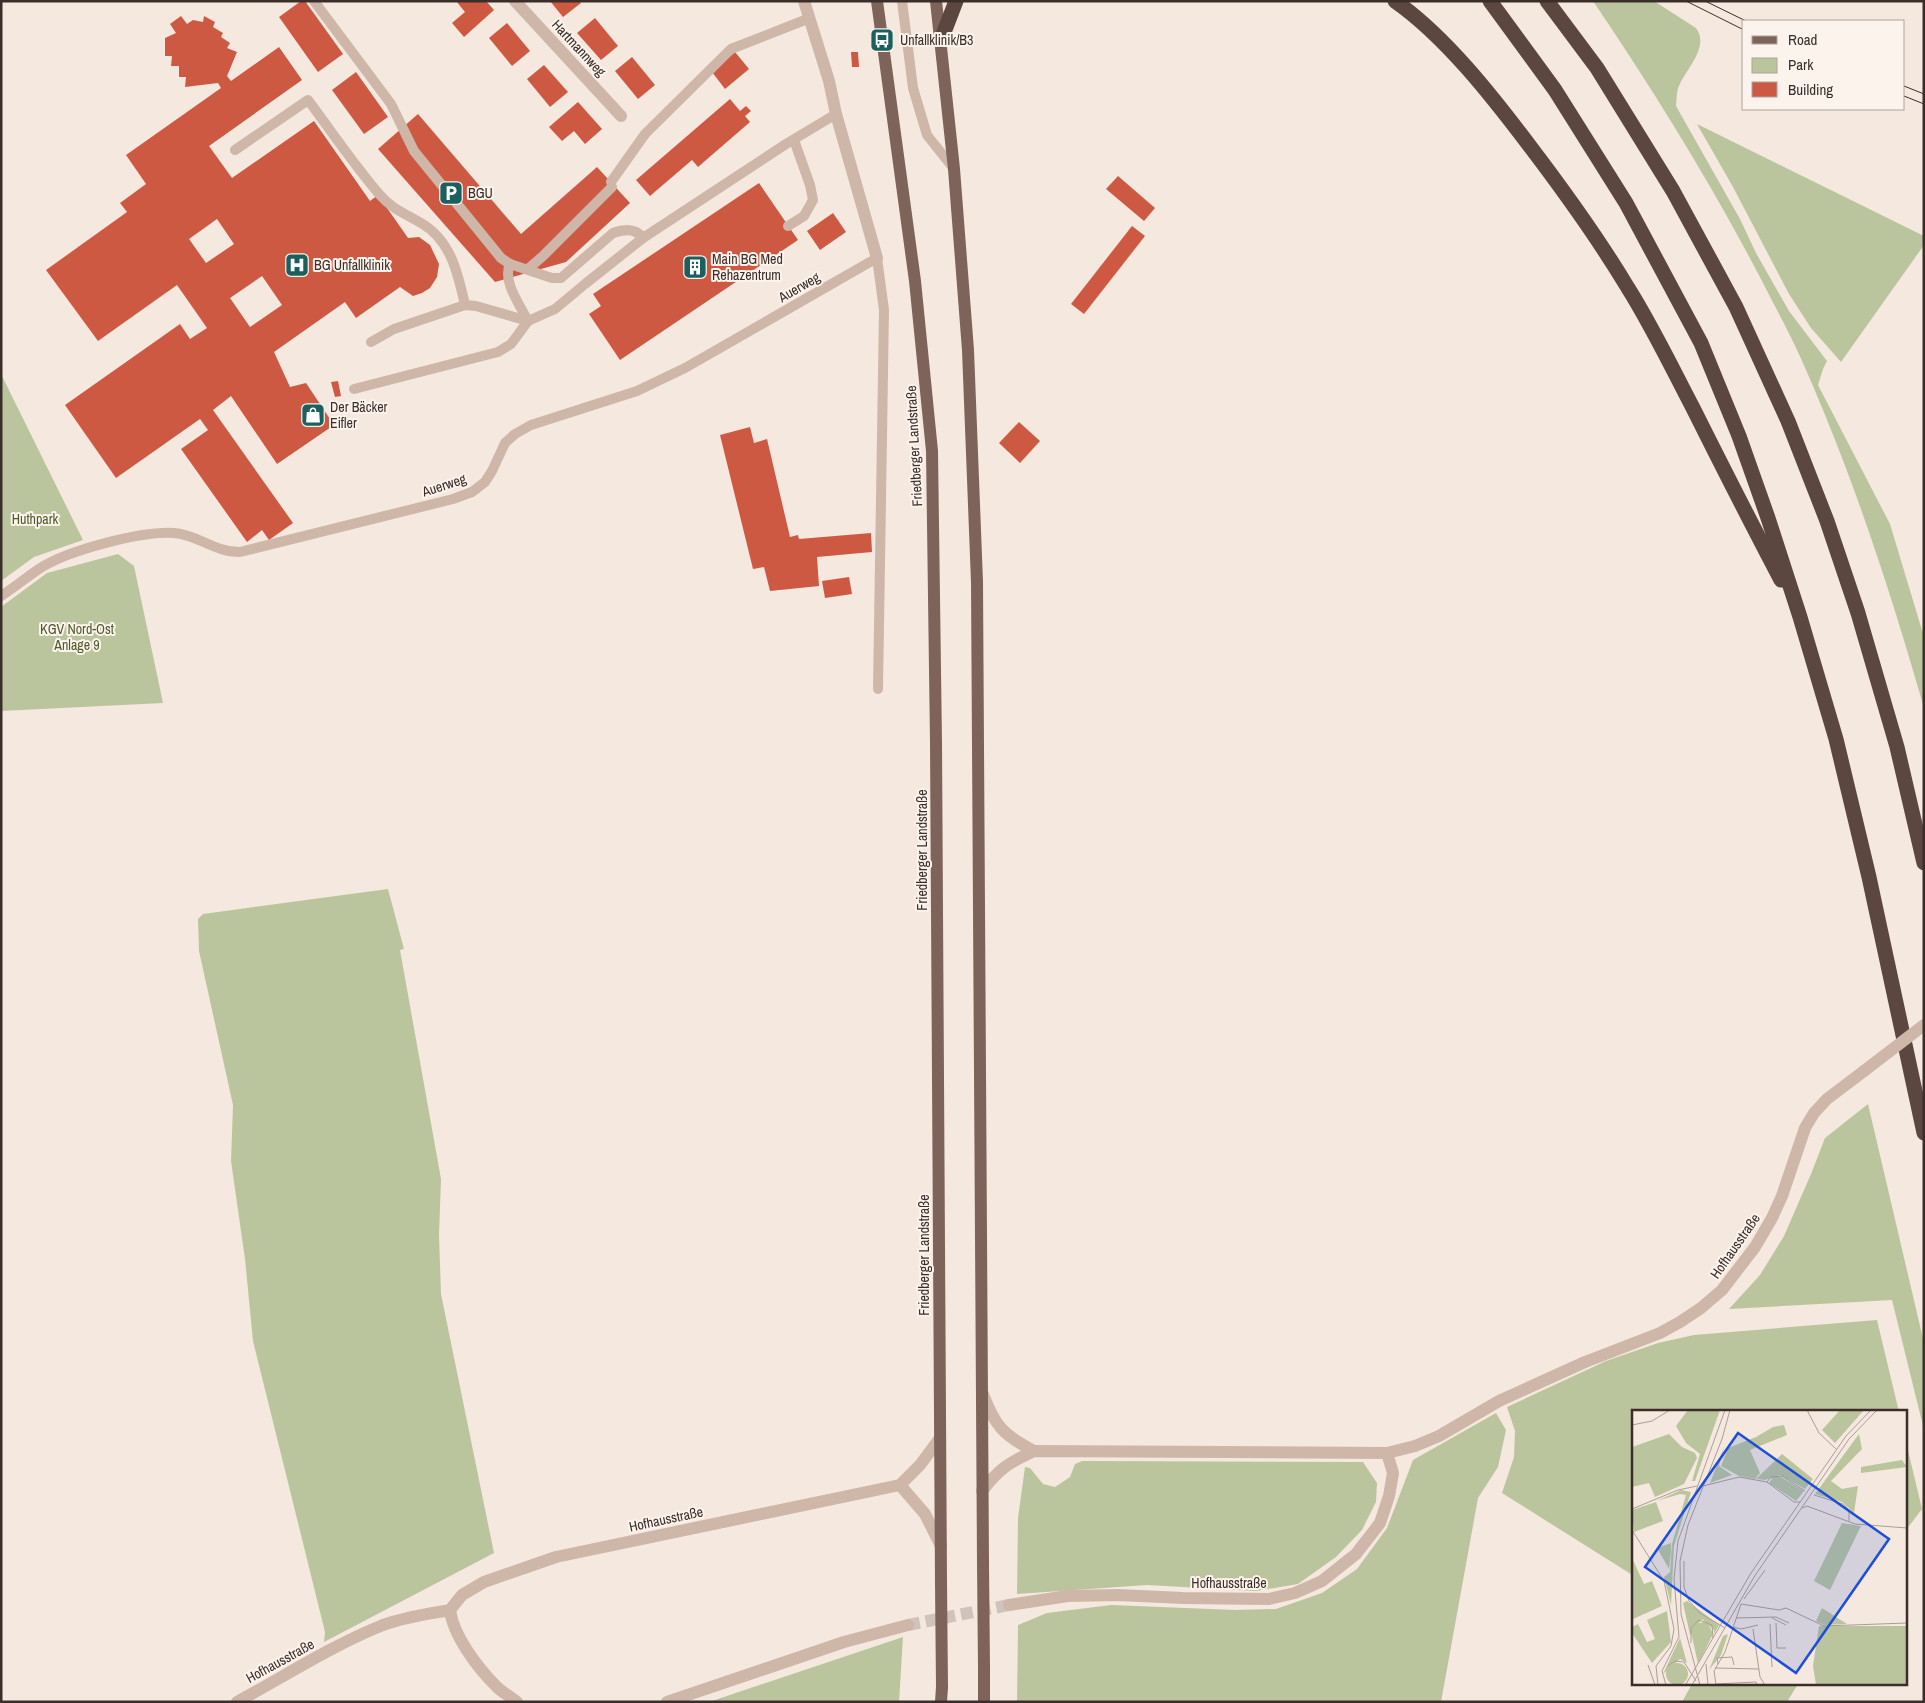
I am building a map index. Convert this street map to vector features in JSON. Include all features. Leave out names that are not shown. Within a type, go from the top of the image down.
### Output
[{"type":"highway","points":[[941,40],[956,1]]},
{"type":"highway","points":[[1395,1],[1425,26],[1492,98],[1544,164],[1629,288],[1661,346],[1800,617]]},
{"type":"highway","points":[[1490,1],[1555,90],[1603,165],[1659,262],[1701,343],[1742,445],[1800,617],[1836,739],[1869,877],[1924,1133]]},
{"type":"highway","points":[[1547,1],[1596,68],[1673,191],[1736,307],[1788,421],[1827,521],[1858,613],[1897,747],[1924,863]]},
{"type":"main road","name":"Friedberger Landstraße","points":[[877,1],[915,281],[932,451],[936,742],[942,1702]]},
{"type":"main road","points":[[936,1],[954,169],[968,350],[977,582],[984,1702]]},
{"type":"street","name":"Hartmannweg","points":[[515,1],[621,116]]},
{"type":"street","points":[[804,1],[829,81],[836,114],[877,258]]},
{"type":"street","name":"Hofhausstraße","points":[[982,1492],[996,1472],[1012,1461],[1034,1451],[1387,1453],[1415,1446],[1439,1436],[1499,1401],[1585,1362],[1660,1333],[1701,1308],[1722,1290],[1755,1247],[1782,1196],[1805,1128],[1814,1113],[1827,1099],[1924,1025]]},
{"type":"street","name":"Hofhausstraße","points":[[983,1394],[992,1417],[1004,1432],[1016,1442],[1034,1451]]},
{"type":"street","points":[[940,1438],[920,1465],[900,1485],[925,1514],[941,1546]]},
{"type":"street","name":"Hofhausstraße","points":[[1009,1605],[1068,1596],[1118,1595],[1269,1599],[1295,1593],[1322,1580],[1356,1554],[1380,1523],[1389,1496],[1393,1474],[1387,1453]]},
{"type":"street","name":"Hofhausstraße","points":[[237,1702],[332,1650],[384,1625],[421,1615],[450,1610],[462,1594],[484,1582],[556,1557],[900,1485]]},
{"type":"street","points":[[450,1610],[455,1629],[466,1648],[496,1686],[517,1702]]},
{"type":"street","points":[[667,1702],[844,1642],[908,1625]]},
{"type":"lane","points":[[314,1],[391,104],[414,151],[500,258],[510,264],[552,278],[561,278],[613,233],[621,230],[631,230],[640,233],[644,238]]},
{"type":"lane","points":[[902,1],[912,88],[927,136],[954,169]]},
{"type":"lane","points":[[528,269],[543,256],[611,185],[644,134],[731,49],[810,18]]},
{"type":"lane","points":[[235,150],[308,100],[384,199],[396,210],[423,223],[439,240],[452,258],[457,270],[465,305]]},
{"type":"lane","points":[[354,388],[498,352],[511,344],[528,321],[555,309],[644,238],[836,114]]},
{"type":"lane","points":[[788,226],[804,216],[813,200],[810,185],[794,140]]},
{"type":"lane","points":[[877,258],[884,310],[878,689]]},
{"type":"lane","name":"Auerweg","points":[[1,596],[43,566],[72,554],[131,536],[174,533],[189,536],[223,550],[240,552],[443,502],[472,492],[485,482],[505,443],[515,434],[531,425],[637,391],[685,368],[877,258]]},
{"type":"lane","points":[[510,264],[507,271],[509,282],[528,321]]},
{"type":"lane","points":[[370,342],[394,329],[465,305],[476,306],[528,321]]},
{"type":"green space","points":[[1593,1],[1654,1],[1696,28],[1700,35],[1699,50],[1678,88],[1676,106],[1789,311],[1827,361],[1818,385],[1890,524],[1924,637],[1924,708],[1897,617],[1867,527],[1835,439],[1798,352],[1743,245],[1703,174]]},
{"type":"green space","points":[[1697,124],[1924,236],[1924,245],[1841,362],[1811,328],[1789,294],[1733,187]]},
{"type":"green space","name":"Huthpark","points":[[1,374],[83,540],[34,557],[1,581]]},
{"type":"green space","name":"KGV Nord-Ost Anlage 9","points":[[118,554],[134,566],[163,703],[1,711],[1,607],[47,573]]},
{"type":"green space","points":[[388,889],[404,949],[400,950],[441,1179],[439,1235],[441,1294],[494,1553],[324,1642],[325,1632],[253,1341],[245,1259],[231,1161],[233,1105],[199,951],[198,919],[203,914]]},
{"type":"green space","points":[[1868,1104],[1924,1343],[1924,1430],[1892,1300],[1729,1309],[1760,1275],[1784,1236],[1825,1138]]},
{"type":"green space","points":[[1877,1320],[1899,1410],[1632,1410],[1632,1575],[1502,1493],[1514,1457],[1515,1431],[1507,1407],[1606,1361],[1658,1343],[1694,1335]]},
{"type":"green space","points":[[1496,1413],[1506,1430],[1498,1467],[1478,1498],[1441,1702],[1017,1702],[1018,1625],[1047,1613],[1111,1605],[1235,1610],[1276,1609],[1322,1593],[1357,1569],[1387,1528],[1413,1460]]},
{"type":"green space","points":[[1908,1450],[1922,1509],[1908,1527]]},
{"type":"green space","points":[[1082,1461],[1363,1462],[1377,1483],[1376,1502],[1362,1530],[1336,1557],[1298,1584],[1256,1591],[1147,1585],[1017,1594],[1018,1518],[1025,1467],[1030,1468],[1043,1484],[1055,1487],[1070,1477],[1075,1464]]},
{"type":"green space","points":[[903,1637],[899,1702],[709,1702]]},
{"type":"green space","points":[[1691,1686],[1797,1686],[1787,1702],[1682,1702]]},
{"type":"building","points":[[301,1],[305,1],[343,54],[318,72],[279,17]]},
{"type":"building","points":[[456,1],[486,1],[494,10],[464,37],[452,23],[465,12]]},
{"type":"building","points":[[550,1],[579,1],[581,3],[563,17]]},
{"type":"building","points":[[181,16],[187,24],[193,20],[203,22],[204,16],[215,22],[213,27],[223,33],[221,37],[230,43],[227,48],[237,52],[227,76],[231,81],[279,47],[302,80],[209,146],[232,178],[314,121],[370,201],[378,195],[408,238],[419,237],[430,245],[439,264],[437,277],[430,288],[422,293],[413,296],[400,287],[356,318],[345,302],[274,352],[290,387],[306,383],[334,425],[277,464],[231,396],[213,410],[293,523],[269,540],[262,530],[247,542],[181,449],[208,430],[200,419],[116,478],[65,405],[180,324],[190,339],[207,328],[177,285],[98,341],[46,270],[127,212],[120,203],[146,184],[126,155],[221,88],[218,83],[185,87],[186,77],[179,77],[179,66],[171,66],[172,56],[165,56],[165,38],[176,33],[170,24]],"holes":[[[217,219],[234,244],[206,263],[189,239]],[[262,276],[282,305],[250,327],[230,298]]]},
{"type":"building","points":[[595,18],[618,46],[601,60],[577,33]]},
{"type":"building","points":[[507,23],[530,51],[512,66],[489,38]]},
{"type":"building","points":[[735,52],[749,69],[725,89],[712,72]]},
{"type":"building","points":[[851,52],[858,52],[859,67],[852,67]]},
{"type":"building","points":[[632,57],[655,85],[638,99],[615,71]]},
{"type":"building","points":[[544,65],[568,92],[550,107],[527,79]]},
{"type":"building","points":[[356,72],[388,117],[364,134],[332,90]]},
{"type":"building","points":[[730,99],[740,111],[746,106],[751,111],[745,116],[750,122],[698,167],[692,160],[650,196],[636,180]]},
{"type":"building","points":[[578,102],[602,129],[585,144],[574,131],[562,141],[549,127]]},
{"type":"building","name":"BGU","points":[[418,114],[521,234],[597,167],[630,203],[566,262],[495,282],[378,149]]},
{"type":"building","points":[[1118,176],[1155,208],[1144,221],[1106,189]]},
{"type":"building","name":"Main BG Med Rehazentrum","points":[[759,183],[798,240],[620,360],[589,314],[601,306],[593,294]]},
{"type":"building","points":[[833,213],[846,232],[820,250],[807,231]]},
{"type":"building","points":[[1132,226],[1145,236],[1084,314],[1071,304]]},
{"type":"building","points":[[338,381],[341,396],[335,397],[331,382]]},
{"type":"building","points":[[1019,422],[1040,441],[1020,463],[999,443]]},
{"type":"building","points":[[750,427],[754,443],[767,439],[790,537],[798,535],[799,539],[871,533],[872,552],[817,557],[819,586],[770,591],[764,567],[753,569],[720,435]]},
{"type":"building","points":[[849,577],[852,594],[825,598],[822,581]]},
{"type":"tunnel","points":[[908,1625],[1009,1605]]},
{"type":"tram line","points":[[1686,1],[1742,29]]},
{"type":"tram line","points":[[1705,1],[1744,20]]},
{"type":"tram line","points":[[1905,86],[1924,94]]},
{"type":"tram line","points":[[1905,96],[1924,104]]},
{"type":"place","name":"Unfallklinik/B3","points":[[882,40]]},
{"type":"place","name":"BGU","points":[[451,193]]},
{"type":"place","name":"BG Unfallklinik","points":[[297,265]]},
{"type":"place","name":"Main BG Med Rehazentrum","points":[[695,267]]},
{"type":"place","name":"Der Bäcker Eifler","points":[[313,415]]}]
